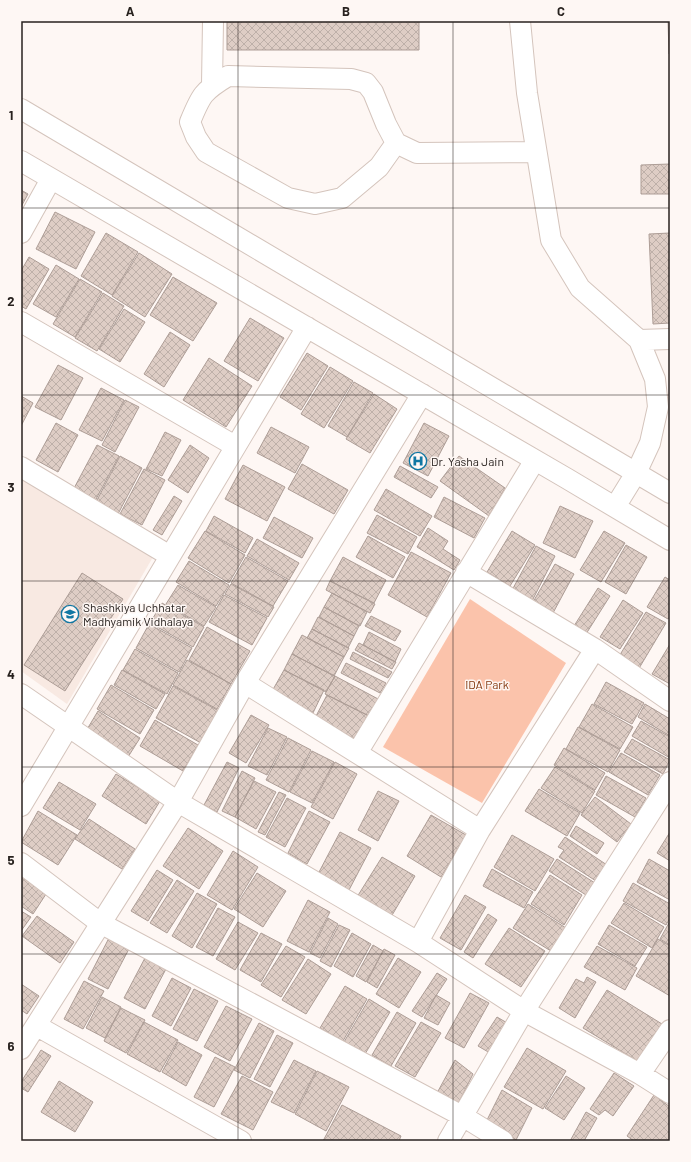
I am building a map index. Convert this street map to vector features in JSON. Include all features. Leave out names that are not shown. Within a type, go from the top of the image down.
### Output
[{"type":"street","points":[[212,85],[213,21]]},
{"type":"street","points":[[520,21],[527,93],[551,240],[580,288],[639,340],[655,379],[664,409],[636,473],[615,507]]},
{"type":"street","points":[[396,143],[379,167],[342,198],[315,204],[288,198],[206,152],[196,137],[190,122],[200,98],[212,85],[228,76],[351,79],[366,83],[373,92],[386,124],[396,143],[417,153],[536,152]]},
{"type":"street","points":[[21,109],[670,493]]},
{"type":"street","points":[[21,161],[670,540]]},
{"type":"street","points":[[21,233],[51,179]]},
{"type":"street","points":[[21,322],[235,446]]},
{"type":"street","points":[[21,806],[307,327]]},
{"type":"street","points":[[639,340],[670,339]]},
{"type":"street","points":[[21,1049],[178,802],[245,683],[422,394]]},
{"type":"street","points":[[357,753],[535,460]]},
{"type":"street","points":[[21,467],[170,556]]},
{"type":"street","points":[[466,572],[594,649],[670,700]]},
{"type":"street","points":[[418,942],[480,830],[594,649]]},
{"type":"street","points":[[245,683],[480,830]]},
{"type":"street","points":[[21,694],[68,728],[178,802],[418,942],[524,1011],[640,1074],[670,1093]]},
{"type":"street","points":[[448,1141],[464,1117],[524,1011],[670,782]]},
{"type":"street","points":[[21,863],[100,923],[464,1117],[503,1141]]},
{"type":"street","points":[[37,1026],[242,1141]]},
{"type":"street","points":[[640,1074],[670,1030]]},
{"type":"shaded area","name":"Shashkiya Uchhatar Madhyamik Vidhalaya","points":[[21,479],[153,557],[67,704],[21,671]]},
{"type":"green space","name":"IDA Park","points":[[470,599],[566,663],[482,803],[383,747]]},
{"type":"building","points":[[419,21],[419,50],[227,50],[227,22]]},
{"type":"building","points":[[668,21],[670,21],[670,54],[669,54]]},
{"type":"building","points":[[670,164],[670,194],[641,194],[641,165]]},
{"type":"building","points":[[21,190],[28,194],[21,207]]},
{"type":"building","points":[[55,212],[95,232],[76,269],[36,249]]},
{"type":"building","points":[[106,233],[138,252],[112,295],[81,276]]},
{"type":"building","points":[[670,233],[670,323],[653,324],[649,234]]},
{"type":"building","points":[[139,253],[172,274],[145,317],[112,296]]},
{"type":"building","points":[[29,257],[49,269],[26,309],[21,306],[21,271]]},
{"type":"building","points":[[56,265],[79,279],[56,317],[33,304]]},
{"type":"building","points":[[173,277],[217,303],[193,341],[150,315]]},
{"type":"building","points":[[80,279],[102,292],[75,337],[53,324]]},
{"type":"building","points":[[103,293],[124,306],[97,351],[75,338]]},
{"type":"building","points":[[124,309],[145,322],[120,362],[99,349]]},
{"type":"building","points":[[250,318],[284,338],[258,381],[224,361]]},
{"type":"building","points":[[170,332],[190,345],[164,387],[144,374]]},
{"type":"building","points":[[307,353],[328,366],[301,410],[280,397]]},
{"type":"building","points":[[209,358],[252,386],[226,427],[183,400]]},
{"type":"building","points":[[58,365],[83,378],[61,420],[35,407]]},
{"type":"building","points":[[330,367],[353,381],[324,428],[301,414]]},
{"type":"building","points":[[354,382],[373,393],[347,437],[328,426]]},
{"type":"building","points":[[101,388],[124,400],[102,441],[79,430]]},
{"type":"building","points":[[374,394],[397,409],[370,453],[346,439]]},
{"type":"building","points":[[21,396],[33,403],[21,426]]},
{"type":"building","points":[[125,400],[139,407],[115,452],[102,445]]},
{"type":"building","points":[[56,423],[78,435],[58,472],[36,460]]},
{"type":"building","points":[[424,423],[449,436],[428,476],[403,463]]},
{"type":"building","points":[[271,427],[309,447],[295,473],[257,453]]},
{"type":"building","points":[[165,432],[181,440],[162,476],[146,469]]},
{"type":"building","points":[[97,445],[119,456],[94,503],[72,492]]},
{"type":"building","points":[[190,445],[209,458],[188,493],[168,480]]},
{"type":"building","points":[[120,456],[142,468],[118,514],[96,502]]},
{"type":"building","points":[[459,456],[505,488],[489,516],[440,481]]},
{"type":"building","points":[[302,464],[348,490],[334,514],[288,489]]},
{"type":"building","points":[[243,465],[285,487],[267,521],[225,499]]},
{"type":"building","points":[[400,466],[438,487],[431,498],[394,477]]},
{"type":"building","points":[[144,469],[165,480],[142,525],[120,514]]},
{"type":"building","points":[[386,489],[432,516],[420,536],[374,510]]},
{"type":"building","points":[[174,496],[182,501],[162,535],[153,530]]},
{"type":"building","points":[[444,497],[485,518],[474,538],[434,517]]},
{"type":"building","points":[[560,506],[593,521],[575,558],[543,543]]},
{"type":"building","points":[[377,515],[417,537],[408,554],[367,533]]},
{"type":"building","points":[[214,516],[253,538],[245,553],[206,531]]},
{"type":"building","points":[[274,517],[313,538],[302,558],[263,538]]},
{"type":"building","points":[[428,528],[448,541],[443,549],[460,560],[454,570],[417,547]]},
{"type":"building","points":[[205,531],[245,555],[229,583],[188,558]]},
{"type":"building","points":[[512,531],[535,545],[510,586],[487,572]]},
{"type":"building","points":[[604,531],[625,543],[601,582],[580,570]]},
{"type":"building","points":[[368,536],[405,557],[393,578],[356,557]]},
{"type":"building","points":[[257,539],[299,563],[289,580],[247,556]]},
{"type":"building","points":[[626,545],[647,557],[626,594],[605,582]]},
{"type":"building","points":[[536,546],[555,556],[531,603],[511,592]]},
{"type":"building","points":[[411,552],[451,573],[427,617],[388,595]]},
{"type":"building","points":[[246,557],[288,581],[273,606],[231,583]]},
{"type":"building","points":[[343,557],[386,580],[374,603],[330,581]]},
{"type":"building","points":[[189,561],[229,585],[216,606],[176,582]]},
{"type":"building","points":[[555,564],[574,574],[553,613],[533,602]]},
{"type":"building","points":[[82,573],[123,599],[65,691],[24,665]]},
{"type":"building","points":[[665,577],[670,580],[670,616],[668,619],[647,607]]},
{"type":"building","points":[[330,581],[375,604],[370,613],[326,590]]},
{"type":"building","points":[[231,584],[274,607],[268,617],[225,594]]},
{"type":"building","points":[[178,585],[216,607],[204,626],[166,604]]},
{"type":"building","points":[[598,588],[610,596],[586,634],[574,626]]},
{"type":"building","points":[[332,593],[367,612],[360,626],[324,607]]},
{"type":"building","points":[[224,595],[267,618],[252,645],[209,622]]},
{"type":"building","points":[[623,600],[643,613],[620,649],[600,637]]},
{"type":"building","points":[[162,603],[204,627],[193,647],[150,623]]},
{"type":"building","points":[[324,607],[359,626],[354,636],[319,617]]},
{"type":"building","points":[[646,612],[666,623],[638,670],[618,658]]},
{"type":"building","points":[[371,616],[401,631],[395,641],[365,626]]},
{"type":"building","points":[[318,617],[354,636],[348,648],[312,629]]},
{"type":"building","points":[[149,624],[192,648],[179,672],[136,648]]},
{"type":"building","points":[[207,627],[250,651],[231,684],[189,660]]},
{"type":"building","points":[[312,629],[349,648],[344,657],[307,638]]},
{"type":"building","points":[[369,632],[401,649],[395,662],[363,645]]},
{"type":"building","points":[[302,635],[344,657],[334,676],[292,654]]},
{"type":"building","points":[[359,643],[396,662],[392,669],[355,650]]},
{"type":"building","points":[[670,644],[670,684],[652,674]]},
{"type":"building","points":[[135,649],[178,673],[167,694],[123,670]]},
{"type":"building","points":[[353,652],[392,672],[388,678],[350,659]]},
{"type":"building","points":[[292,654],[335,676],[326,692],[284,670]]},
{"type":"building","points":[[187,660],[231,684],[217,709],[173,685]]},
{"type":"building","points":[[346,663],[386,683],[380,693],[341,673]]},
{"type":"building","points":[[122,670],[165,694],[156,709],[114,685]]},
{"type":"building","points":[[284,670],[324,690],[312,715],[271,693]]},
{"type":"building","points":[[335,676],[380,700],[371,717],[325,694]]},
{"type":"building","points":[[606,682],[644,703],[632,724],[594,704]]},
{"type":"building","points":[[111,685],[154,710],[140,734],[97,709]]},
{"type":"building","points":[[173,686],[219,711],[201,743],[156,718]]},
{"type":"building","points":[[327,695],[371,717],[358,741],[315,718]]},
{"type":"building","points":[[592,704],[633,727],[620,749],[579,727]]},
{"type":"building","points":[[645,704],[670,719],[670,736],[638,717]]},
{"type":"building","points":[[98,711],[140,738],[128,757],[86,731]]},
{"type":"building","points":[[251,715],[269,725],[246,763],[229,753]]},
{"type":"building","points":[[155,720],[198,745],[183,771],[140,746]]},
{"type":"building","points":[[641,721],[670,737],[670,758],[632,736]]},
{"type":"building","points":[[578,727],[620,750],[608,772],[566,749]]},
{"type":"building","points":[[268,728],[287,737],[267,775],[248,766]]},
{"type":"building","points":[[288,738],[311,750],[289,792],[266,780]]},
{"type":"building","points":[[632,739],[670,760],[663,774],[624,752]]},
{"type":"building","points":[[564,748],[605,773],[595,790],[554,765]]},
{"type":"building","points":[[312,751],[334,762],[312,803],[290,792]]},
{"type":"building","points":[[621,753],[660,775],[648,795],[609,772]]},
{"type":"building","points":[[227,762],[239,768],[217,812],[204,805]]},
{"type":"building","points":[[335,762],[357,774],[333,819],[311,807]]},
{"type":"building","points":[[555,767],[595,791],[582,813],[541,788]]},
{"type":"building","points":[[242,771],[255,778],[235,817],[222,811]]},
{"type":"building","points":[[116,774],[160,801],[146,824],[102,796]]},
{"type":"building","points":[[606,776],[646,798],[635,817],[596,795]]},
{"type":"building","points":[[254,781],[276,792],[256,829],[235,817]]},
{"type":"building","points":[[59,782],[96,804],[80,830],[43,808]]},
{"type":"building","points":[[539,789],[580,813],[567,836],[525,811]]},
{"type":"building","points":[[378,791],[399,801],[378,841],[358,830]]},
{"type":"building","points":[[279,792],[286,795],[265,835],[258,832]]},
{"type":"building","points":[[595,797],[631,824],[617,842],[581,815]]},
{"type":"building","points":[[287,798],[306,808],[285,847],[266,837]]},
{"type":"building","points":[[38,811],[77,835],[58,865],[21,842]]},
{"type":"building","points":[[309,811],[330,822],[307,864],[288,853]]},
{"type":"building","points":[[431,815],[466,835],[441,877],[407,856]]},
{"type":"building","points":[[89,819],[135,849],[122,869],[75,839]]},
{"type":"building","points":[[576,826],[604,843],[597,854],[570,836]]},
{"type":"building","points":[[188,828],[223,851],[199,889],[163,866]]},
{"type":"building","points":[[340,832],[371,848],[349,890],[318,874]]},
{"type":"building","points":[[670,832],[670,861],[657,853]]},
{"type":"building","points":[[512,835],[554,859],[535,891],[494,867]]},
{"type":"building","points":[[565,837],[607,865],[596,881],[559,857],[564,850],[558,847]]},
{"type":"building","points":[[233,851],[258,867],[232,910],[207,895]]},
{"type":"building","points":[[382,857],[415,876],[391,917],[357,897]]},
{"type":"building","points":[[557,859],[595,883],[586,895],[549,871]]},
{"type":"building","points":[[649,859],[670,871],[670,900],[637,882]]},
{"type":"building","points":[[492,869],[533,892],[524,908],[483,886]]},
{"type":"building","points":[[157,870],[173,880],[148,921],[131,911]]},
{"type":"building","points":[[257,873],[286,891],[263,927],[234,909]]},
{"type":"building","points":[[21,874],[48,891],[33,914],[21,906]]},
{"type":"building","points":[[550,875],[582,895],[564,925],[531,904]]},
{"type":"building","points":[[177,880],[194,891],[167,933],[150,923]]},
{"type":"building","points":[[633,883],[670,904],[670,918],[666,925],[623,901]]},
{"type":"building","points":[[197,893],[217,904],[192,948],[172,936]]},
{"type":"building","points":[[465,895],[486,907],[461,950],[440,938]]},
{"type":"building","points":[[308,900],[330,912],[309,952],[287,941]]},
{"type":"building","points":[[624,903],[664,927],[652,948],[611,923]]},
{"type":"building","points":[[528,904],[566,928],[551,951],[513,928]]},
{"type":"building","points":[[218,908],[235,917],[213,956],[196,947]]},
{"type":"building","points":[[21,911],[31,917],[21,931]]},
{"type":"building","points":[[488,914],[497,920],[473,958],[464,952]]},
{"type":"building","points":[[37,916],[74,942],[60,963],[22,936]]},
{"type":"building","points":[[328,918],[338,924],[320,958],[310,953]]},
{"type":"building","points":[[670,921],[670,945],[660,939]]},
{"type":"building","points":[[238,922],[258,933],[235,970],[216,959]]},
{"type":"building","points":[[339,925],[350,930],[331,967],[320,961]]},
{"type":"building","points":[[609,925],[647,947],[635,966],[598,944]]},
{"type":"building","points":[[509,928],[545,951],[521,987],[485,964]]},
{"type":"building","points":[[261,933],[282,944],[261,982],[240,970]]},
{"type":"building","points":[[352,933],[371,944],[353,977],[334,966]]},
{"type":"building","points":[[111,934],[130,947],[108,989],[88,979]]},
{"type":"building","points":[[658,939],[670,946],[670,996],[636,976]]},
{"type":"building","points":[[373,945],[383,951],[366,982],[356,976]]},
{"type":"building","points":[[286,946],[305,957],[281,997],[261,985]]},
{"type":"building","points":[[597,946],[637,968],[625,990],[584,967]]},
{"type":"building","points":[[384,949],[395,955],[377,988],[367,982]]},
{"type":"building","points":[[146,956],[167,967],[145,1009],[124,998]]},
{"type":"building","points":[[398,958],[421,972],[399,1008],[376,994]]},
{"type":"building","points":[[308,959],[331,974],[306,1014],[282,1000]]},
{"type":"building","points":[[437,973],[447,979],[422,1017],[412,1011]]},
{"type":"building","points":[[587,977],[596,982],[575,1018],[559,1008],[576,979],[584,983]]},
{"type":"building","points":[[172,978],[191,988],[171,1026],[152,1016]]},
{"type":"building","points":[[84,981],[104,991],[83,1029],[64,1019]]},
{"type":"building","points":[[21,984],[39,996],[27,1014],[21,1010]]},
{"type":"building","points":[[345,986],[367,999],[343,1041],[320,1028]]},
{"type":"building","points":[[194,989],[218,1001],[197,1041],[173,1029]]},
{"type":"building","points":[[607,990],[662,1024],[639,1062],[583,1028]]},
{"type":"building","points":[[470,993],[489,1003],[464,1048],[445,1038]]},
{"type":"building","points":[[436,995],[450,1003],[438,1025],[424,1018]]},
{"type":"building","points":[[102,997],[121,1007],[105,1038],[86,1028]]},
{"type":"building","points":[[369,999],[390,1012],[365,1054],[344,1042]]},
{"type":"building","points":[[226,1006],[252,1019],[230,1061],[204,1047]]},
{"type":"building","points":[[121,1008],[145,1020],[126,1053],[104,1041]]},
{"type":"building","points":[[397,1012],[416,1023],[391,1066],[372,1055]]},
{"type":"building","points":[[497,1017],[509,1024],[490,1053],[478,1046]]},
{"type":"building","points":[[144,1022],[178,1040],[160,1072],[127,1054]]},
{"type":"building","points":[[421,1022],[441,1033],[415,1077],[395,1066]]},
{"type":"building","points":[[259,1023],[274,1031],[250,1078],[234,1070]]},
{"type":"building","points":[[277,1035],[293,1043],[270,1087],[254,1079]]},
{"type":"building","points":[[178,1042],[202,1055],[186,1086],[162,1072]]},
{"type":"building","points":[[527,1048],[566,1071],[543,1109],[504,1087]]},
{"type":"building","points":[[41,1050],[51,1056],[28,1092],[21,1088],[21,1082]]},
{"type":"building","points":[[215,1057],[235,1067],[214,1107],[194,1097]]},
{"type":"building","points":[[294,1060],[316,1071],[294,1113],[271,1102]]},
{"type":"building","points":[[455,1060],[473,1074],[458,1104],[437,1093]]},
{"type":"building","points":[[317,1071],[349,1087],[326,1131],[295,1114]]},
{"type":"building","points":[[614,1073],[634,1086],[613,1116],[605,1110],[599,1115],[590,1109]]},
{"type":"building","points":[[242,1076],[273,1092],[253,1130],[221,1114]]},
{"type":"building","points":[[566,1076],[585,1088],[564,1120],[545,1108]]},
{"type":"building","points":[[59,1081],[93,1102],[75,1132],[41,1112]]},
{"type":"building","points":[[502,1090],[532,1108],[516,1140],[486,1122]]},
{"type":"building","points":[[654,1095],[670,1107],[670,1141],[634,1141],[627,1136]]},
{"type":"building","points":[[342,1105],[401,1136],[399,1141],[323,1141]]},
{"type":"building","points":[[586,1112],[597,1118],[584,1141],[570,1141]]},
{"type":"place","name":"Dr. Yasha Jain","points":[[418,461]]},
{"type":"place","name":"Shashkiya Uchhatar Madhyamik Vidhalaya","points":[[70,614]]}]
